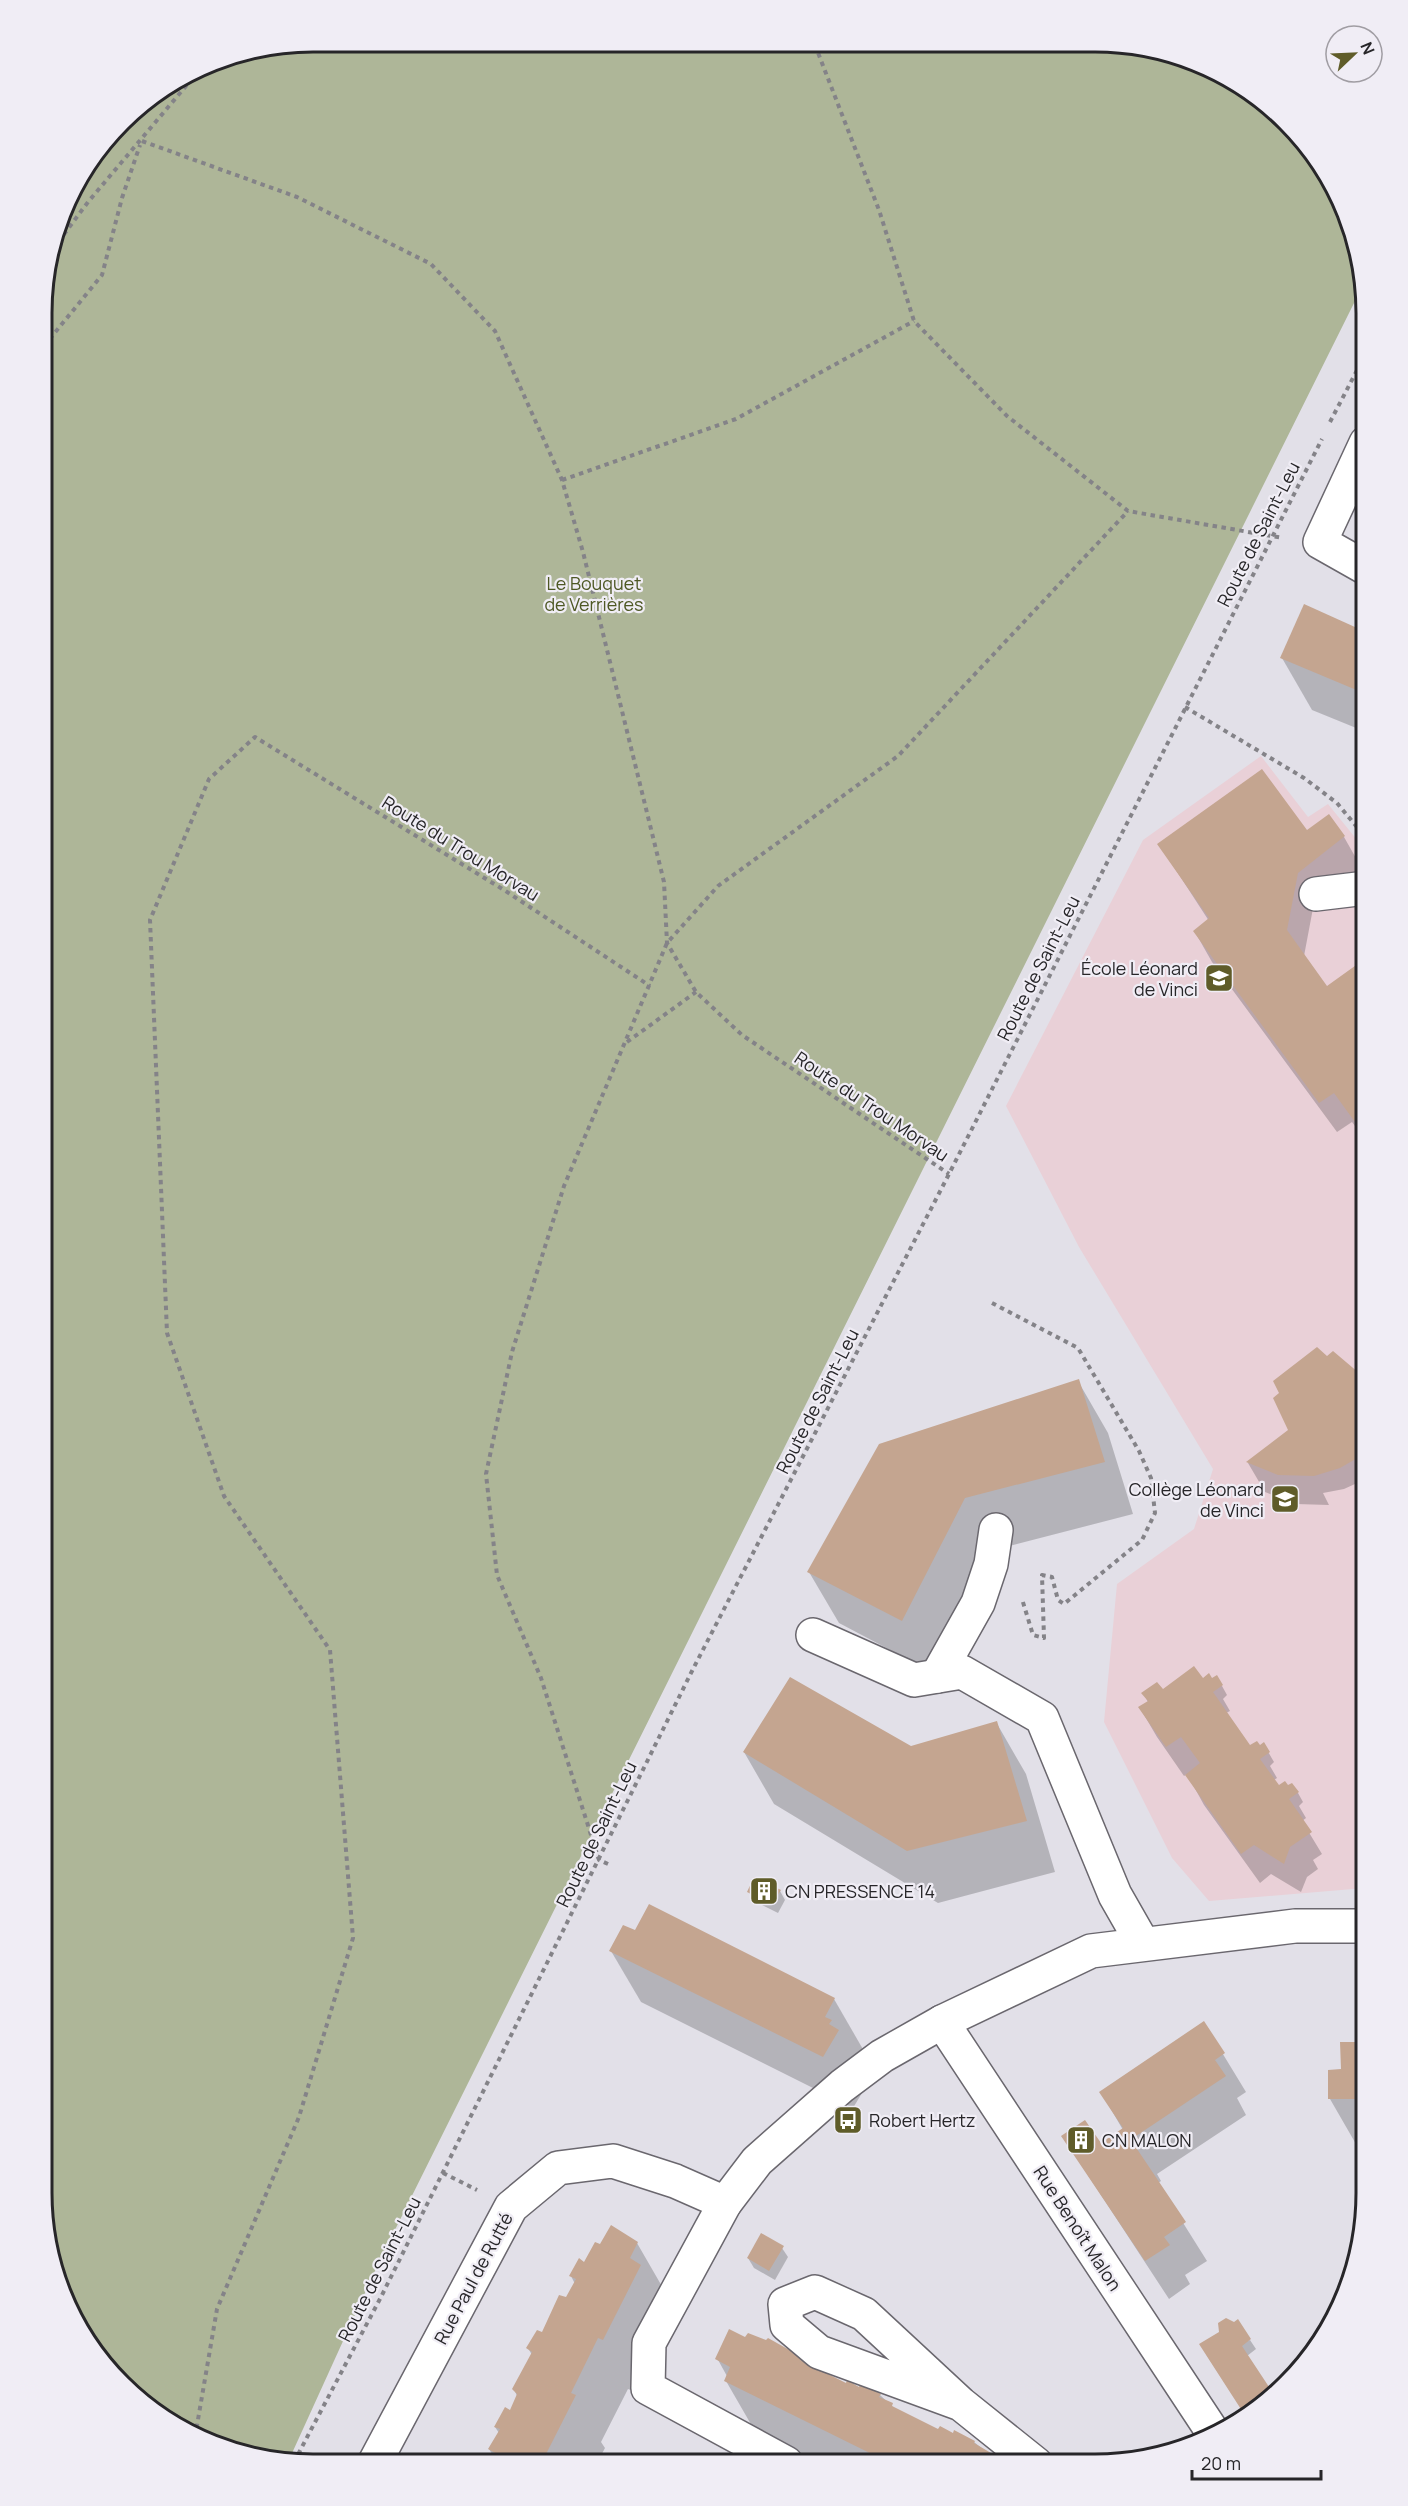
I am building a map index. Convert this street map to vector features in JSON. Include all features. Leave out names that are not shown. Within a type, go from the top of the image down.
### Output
[{"type":"street","points":[[1356,465],[1320,542],[1356,562]]},
{"type":"street","points":[[1316,894],[1356,889]]},
{"type":"street","points":[[936,1676],[978,1603],[991,1564],[996,1530]]},
{"type":"street","points":[[813,1635],[914,1680],[962,1672],[1042,1718],[1115,1895],[1143,1944]]},
{"type":"street","points":[[769,2454],[648,2388],[648,2343],[725,2203],[757,2162],[842,2086],[882,2056],[942,2022],[1091,1951],[1295,1926],[1356,1926]]},
{"type":"street","name":"Rue Benoît Malon","points":[[942,2022],[1210,2427]]},
{"type":"street","name":"Rue Paul de Rutté","points":[[379,2454],[511,2207],[558,2168],[613,2161],[675,2181],[725,2203]]},
{"type":"street","points":[[961,2404],[819,2352],[787,2325],[785,2304],[815,2292],[864,2314],[961,2404],[1024,2454]]},
{"type":"path","points":[[818,52],[879,210],[914,321],[1007,416],[1128,511],[1271,537]]},
{"type":"path","points":[[65,233],[88,202],[188,84]]},
{"type":"path","points":[[52,336],[102,275],[122,198],[142,141]]},
{"type":"path","points":[[142,141],[297,197],[432,264],[495,331],[562,480],[583,552],[664,882],[668,944]]},
{"type":"path","points":[[562,480],[736,419],[914,321]]},
{"type":"path","points":[[1329,425],[1356,372]]},
{"type":"path","name":"Route de Saint-Leu","points":[[299,2453],[381,2297],[692,1671],[949,1174],[1324,435]]},
{"type":"path","points":[[608,1864],[599,1860],[540,1678],[497,1575],[486,1474],[512,1352],[564,1186],[668,944],[718,886],[898,756],[1128,511]]},
{"type":"path","points":[[1185,708],[1304,778],[1337,803],[1356,826]]},
{"type":"path","name":"Route du Trou Morvau","points":[[197,2426],[217,2309],[299,2116],[353,1938],[330,1650],[224,1496],[167,1333],[150,920],[208,779],[255,737],[504,890],[650,986]]},
{"type":"path","name":"Route du Trou Morvau","points":[[668,944],[696,992],[742,1035],[949,1174]]},
{"type":"path","points":[[625,1044],[696,992]]},
{"type":"path","points":[[991,1564],[1017,1575],[1033,1635],[1044,1638],[1042,1575],[1052,1577],[1058,1600],[1064,1604],[1142,1540],[1155,1513],[1151,1478],[1139,1451],[1078,1348],[992,1304]]},
{"type":"shaded area","points":[[1261,756],[1308,817],[1328,804],[1356,839],[1356,1889],[1209,1901],[1172,1858],[1104,1722],[1117,1584],[1194,1529],[1213,1469],[1079,1247],[1006,1106],[1143,840]]},
{"type":"green space","name":"Le Bouquet de Verrières","points":[[313,52],[1095,52],[1129,55],[1179,66],[1225,87],[1254,106],[1302,154],[1329,198],[1342,229],[1350,262],[1355,301],[379,2262],[292,2453],[246,2445],[213,2434],[168,2410],[141,2389],[106,2352],[79,2308],[66,2277],[55,2227],[52,2193],[52,313],[55,279],[66,229],[87,183],[106,154],[154,106],[183,87],[213,72],[246,61],[279,55]]},
{"type":"building","points":[[1304,604],[1356,627],[1356,690],[1280,658]]},
{"type":"building","points":[[1262,769],[1307,830],[1329,814],[1345,836],[1298,873],[1287,930],[1327,986],[1356,965],[1356,1123],[1334,1093],[1319,1103],[1193,931],[1209,918],[1157,844]]},
{"type":"building","points":[[1317,1347],[1327,1356],[1333,1351],[1356,1370],[1356,1459],[1340,1468],[1314,1476],[1278,1475],[1246,1462],[1288,1430],[1273,1398],[1279,1393],[1273,1381]]},
{"type":"building","points":[[1079,1379],[1105,1462],[965,1498],[902,1621],[807,1572],[879,1444]]},
{"type":"building","points":[[1194,1666],[1203,1678],[1209,1673],[1212,1678],[1217,1675],[1223,1685],[1213,1692],[1250,1745],[1257,1741],[1260,1745],[1264,1742],[1270,1752],[1260,1759],[1279,1785],[1285,1781],[1288,1785],[1292,1783],[1299,1792],[1289,1799],[1312,1832],[1290,1847],[1284,1864],[1254,1845],[1241,1854],[1185,1775],[1200,1763],[1181,1737],[1166,1747],[1138,1707],[1148,1701],[1141,1693],[1157,1682],[1163,1689]]},
{"type":"building","points":[[790,1677],[911,1746],[997,1721],[1027,1821],[907,1851],[743,1752]]},
{"type":"building","name":"CN PRESSENCE 14","points":[[754,1877],[781,1890],[772,1904],[747,1892]]},
{"type":"building","points":[[649,1904],[835,1998],[825,2017],[832,2020],[829,2024],[839,2030],[823,2057],[609,1951],[623,1925],[635,1930]]},
{"type":"building","points":[[1204,2021],[1225,2053],[1215,2060],[1226,2076],[1136,2136],[1141,2142],[1135,2146],[1186,2222],[1164,2237],[1170,2245],[1145,2261],[1061,2136],[1085,2120],[1101,2143],[1123,2128],[1099,2092]]},
{"type":"building","points":[[1340,2042],[1356,2042],[1356,2099],[1328,2099],[1328,2070],[1341,2069]]},
{"type":"building","points":[[611,2225],[638,2242],[630,2258],[641,2265],[603,2340],[598,2338],[571,2393],[576,2395],[546,2454],[497,2454],[488,2449],[500,2429],[494,2427],[505,2407],[510,2410],[517,2394],[512,2389],[532,2352],[526,2348],[537,2330],[542,2332],[559,2295],[566,2297],[576,2279],[569,2276],[579,2258],[584,2262],[595,2242],[600,2244]]},
{"type":"building","points":[[761,2233],[784,2246],[769,2271],[747,2258]]},
{"type":"building","points":[[1226,2318],[1234,2322],[1238,2319],[1251,2339],[1242,2346],[1269,2387],[1241,2409],[1199,2344],[1219,2332],[1218,2323]]},
{"type":"building","points":[[729,2329],[745,2337],[748,2333],[766,2340],[768,2338],[802,2357],[800,2360],[846,2383],[847,2380],[859,2387],[860,2383],[881,2394],[879,2397],[893,2403],[892,2406],[938,2429],[940,2426],[953,2433],[954,2430],[991,2453],[872,2454],[724,2381],[730,2367],[715,2359]]},
{"type":"place","name":"École Léonard de Vinci","points":[[1219,978]]},
{"type":"place","name":"Collège Léonard de Vinci","points":[[1285,1499]]},
{"type":"place","name":"CN PRESSENCE 14","points":[[764,1891]]},
{"type":"place","name":"Robert Hertz","points":[[848,2120]]},
{"type":"place","name":"CN MALON","points":[[1081,2140]]}]
